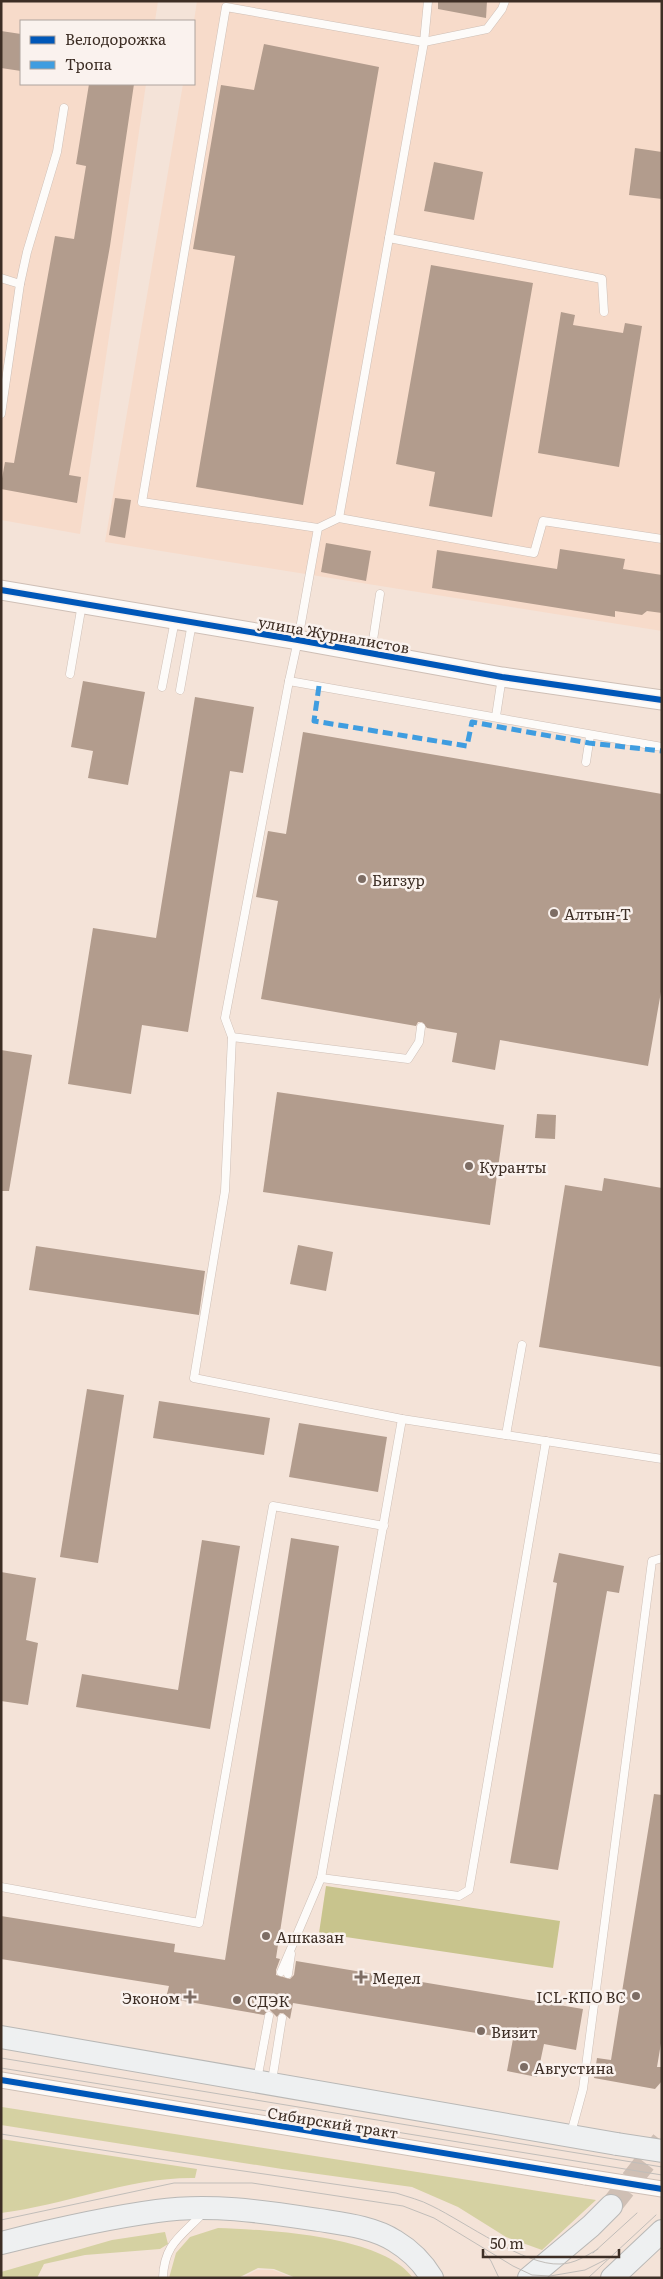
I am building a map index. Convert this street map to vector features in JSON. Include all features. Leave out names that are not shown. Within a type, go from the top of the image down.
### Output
[{"type":"main road","name":"Сибирский тракт","points":[[1,2037],[662,2151]]},
{"type":"main road","points":[[529,2278],[591,2226],[611,2206]]},
{"type":"main road","points":[[1,2243],[93,2222],[158,2210],[209,2207],[277,2213],[356,2226],[394,2240],[418,2259],[432,2278]]},
{"type":"main road","points":[[612,2278],[662,2231]]},
{"type":"street","name":"улица Журналистов","points":[[1,590],[298,640],[502,677],[662,700]]},
{"type":"street","name":"Сибирский тракт","points":[[1,2080],[662,2189]]},
{"type":"lane","points":[[246,11],[247,1]]},
{"type":"lane","points":[[339,518],[424,42],[428,1]]},
{"type":"lane","points":[[505,1],[502,10],[487,29],[424,42],[226,7],[142,502],[318,528],[339,518],[534,552],[543,521],[662,538]]},
{"type":"lane","points":[[1,414],[26,252],[57,152],[64,108]]},
{"type":"lane","points":[[389,238],[602,279],[604,312]]},
{"type":"lane","points":[[1,278],[20,284]]},
{"type":"lane","points":[[318,528],[225,1018],[232,1037],[224,1191],[194,1378],[402,1419],[662,1460]]},
{"type":"lane","points":[[371,653],[380,594]]},
{"type":"lane","points":[[70,674],[82,604]]},
{"type":"lane","points":[[162,687],[184,621]]},
{"type":"lane","points":[[180,690],[184,621]]},
{"type":"lane","points":[[496,716],[502,677]]},
{"type":"lane","points":[[288,681],[496,716],[590,736],[662,747]]},
{"type":"lane","points":[[586,762],[590,736]]},
{"type":"lane","points":[[232,1037],[408,1060],[419,1042],[421,1027]]},
{"type":"lane","points":[[506,1435],[522,1344]]},
{"type":"lane","points":[[285,1973],[293,1942],[321,1878],[402,1419]]},
{"type":"lane","points":[[321,1878],[459,1896],[469,1890],[546,1441]]},
{"type":"lane","points":[[1,1887],[199,1922],[273,1506],[384,1526]]},
{"type":"lane","points":[[571,2135],[583,2089],[652,1561],[662,1558]]},
{"type":"lane","points":[[264,2082],[269,2016]]},
{"type":"lane","points":[[264,2082],[282,2018]]},
{"type":"lane","points":[[164,2278],[164,2261],[176,2238],[209,2207]]},
{"type":"shaded area","points":[[1,1],[158,1],[155,20],[20,20],[20,85],[146,85],[80,534],[1,520]]},
{"type":"shaded area","points":[[197,1],[662,1],[662,631],[105,542],[183,85],[195,85],[194,20]]},
{"type":"shaded area","points":[[326,1886],[560,1921],[553,1968],[319,1933]]},
{"type":"shaded area","points":[[2,2107],[596,2200],[542,2250],[506,2237],[458,2207],[412,2187],[282,2169],[1,2125]]},
{"type":"shaded area","points":[[1,2139],[197,2169],[195,2178],[146,2182],[1,2213]]},
{"type":"shaded area","points":[[218,2228],[293,2233],[351,2244],[376,2252],[398,2264],[413,2278],[296,2278],[274,2269],[258,2268],[238,2278],[169,2278],[176,2253],[190,2237]]},
{"type":"shaded area","points":[[165,2232],[168,2244],[160,2249],[85,2255],[44,2264],[37,2278],[1,2278],[1,2272],[112,2240]]},
{"type":"shaded area","points":[[257,2270],[273,2270],[293,2278],[242,2278]]},
{"type":"building","points":[[438,1],[487,1],[486,18],[438,9]]},
{"type":"building","points":[[1,31],[20,34],[20,71],[1,68]]},
{"type":"building","points":[[264,44],[379,67],[303,505],[196,487],[235,256],[193,249],[221,85],[254,90]]},
{"type":"building","points":[[89,85],[134,85],[110,246],[69,475],[81,477],[77,503],[1,489],[5,462],[14,463],[55,236],[74,239],[86,166],[76,164]]},
{"type":"building","points":[[635,148],[662,152],[662,199],[629,195]]},
{"type":"building","points":[[434,162],[483,172],[474,220],[424,211]]},
{"type":"building","points":[[431,265],[533,283],[492,517],[429,506],[435,472],[396,464]]},
{"type":"building","points":[[561,312],[575,315],[573,325],[623,333],[625,323],[642,326],[619,467],[538,453]]},
{"type":"building","points":[[115,498],[131,500],[125,538],[109,535]]},
{"type":"building","points":[[326,543],[371,551],[366,581],[321,572]]},
{"type":"building","points":[[560,549],[625,559],[623,569],[662,575],[662,613],[647,611],[642,615],[615,611],[615,617],[432,588],[437,550],[557,569]]},
{"type":"building","points":[[83,681],[145,692],[128,785],[88,778],[93,751],[71,747]]},
{"type":"building","points":[[195,697],[254,707],[243,773],[230,771],[188,1032],[142,1025],[131,1094],[68,1084],[93,928],[156,938]]},
{"type":"building","points":[[303,732],[662,794],[662,986],[648,1066],[500,1040],[495,1070],[452,1062],[457,1033],[427,1028],[422,1022],[418,1022],[416,1026],[261,999],[278,901],[256,897],[268,831],[286,834]]},
{"type":"building","points":[[1,1050],[32,1055],[9,1191],[1,1191]]},
{"type":"building","points":[[277,1092],[504,1125],[490,1225],[263,1192]]},
{"type":"building","points":[[537,1114],[556,1115],[555,1139],[535,1138]]},
{"type":"building","points":[[604,1178],[662,1188],[662,1367],[539,1347],[565,1185],[602,1191]]},
{"type":"building","points":[[298,1245],[333,1252],[326,1291],[290,1284]]},
{"type":"building","points":[[36,1246],[205,1271],[199,1315],[29,1290]]},
{"type":"building","points":[[87,1389],[124,1395],[98,1563],[60,1557]]},
{"type":"building","points":[[159,1401],[270,1418],[264,1455],[153,1438]]},
{"type":"building","points":[[299,1423],[387,1437],[378,1492],[289,1477]]},
{"type":"building","points":[[291,1538],[339,1546],[276,1958],[280,1959],[276,1975],[290,1979],[294,1975],[296,1961],[583,2009],[576,2050],[544,2044],[537,2077],[507,2071],[513,2039],[293,2003],[290,2019],[283,2013],[280,2013],[277,2017],[270,2010],[264,2015],[166,1998],[169,1986],[1,1959],[1,1916],[175,1944],[174,1952],[225,1960]]},
{"type":"building","points":[[202,1540],[240,1546],[210,1729],[76,1707],[82,1674],[178,1690]]},
{"type":"building","points":[[559,1553],[624,1566],[619,1593],[607,1591],[558,1870],[510,1863],[557,1583],[553,1582]]},
{"type":"building","points":[[1,1572],[36,1578],[26,1640],[38,1643],[28,1705],[1,1701]]},
{"type":"building","points":[[654,1794],[662,1795],[662,2037],[657,2067],[662,2067],[662,2081],[655,2089],[594,2078],[597,2058],[611,2060]]},
{"type":"tunnel","points":[[611,2206],[662,2141]]},
{"type":"tram line","points":[[1,2058],[662,2167]]},
{"type":"tram line","points":[[1,2068],[662,2175]]},
{"type":"tram line","points":[[1,2134],[396,2193],[428,2204],[495,2242],[546,2263],[570,2263],[598,2249]]},
{"type":"tram line","points":[[1,2220],[174,2183],[252,2183],[403,2206],[434,2218],[513,2266],[532,2275],[550,2276],[585,2270],[607,2259]]},
{"type":"tram line","points":[[593,2253],[637,2213]]},
{"type":"tram line","points":[[588,2278],[656,2215]]},
{"type":"tram line","points":[[484,2251],[499,2278]]},
{"type":"marked path","points":[[319,686],[314,721],[467,746],[472,722],[589,743],[662,751]]},
{"type":"cycle path","points":[[1,590],[298,640],[502,677],[662,700]]},
{"type":"cycle path","points":[[1,2080],[662,2189]]},
{"type":"place","name":"Бигзур","points":[[362,879]]},
{"type":"place","name":"Алтын-Т","points":[[554,913]]},
{"type":"place","name":"Куранты","points":[[469,1166]]},
{"type":"place","name":"Ашказан","points":[[266,1936]]},
{"type":"place","name":"Медел","points":[[361,1977]]},
{"type":"place","name":"ICL-КПО ВС","points":[[636,1996]]},
{"type":"place","name":"Эконом","points":[[190,1997]]},
{"type":"place","name":"СДЭК","points":[[237,2000]]},
{"type":"place","name":"Визит","points":[[481,2031]]},
{"type":"place","name":"Августина","points":[[524,2067]]}]
